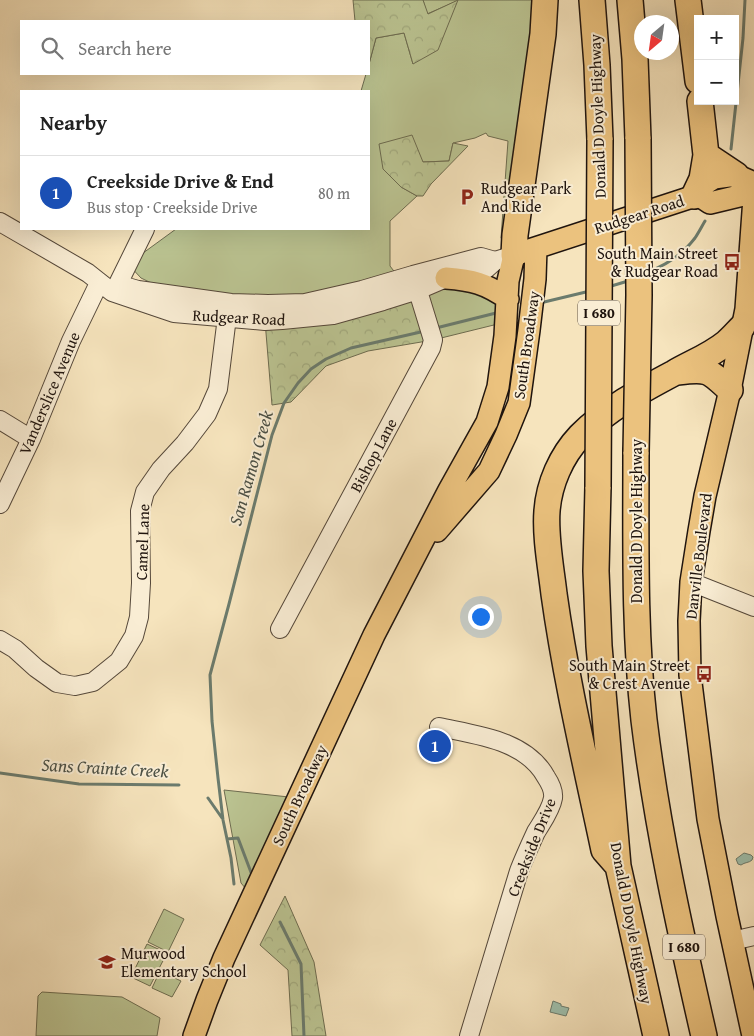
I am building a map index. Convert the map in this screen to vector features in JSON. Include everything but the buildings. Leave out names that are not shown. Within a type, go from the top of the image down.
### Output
[{"type":"highway","points":[[515,255],[515,235],[543,34],[544,0]]},
{"type":"highway","name":"Donald D Doyle Highway","points":[[592,0],[600,140],[596,571],[599,646],[618,866],[656,1036]]},
{"type":"highway","name":"Donald D Doyle Highway","points":[[630,0],[635,59],[638,139],[639,295],[636,452],[638,646],[644,719],[653,789],[665,859],[704,1036]]},
{"type":"highway","points":[[688,0],[695,60]]},
{"type":"highway","points":[[696,196],[702,178],[706,155],[700,105]]},
{"type":"highway","points":[[706,155],[748,181]]},
{"type":"highway","points":[[618,866],[604,850],[573,705],[557,613],[548,539],[547,511],[551,485],[562,460],[578,438],[600,418],[624,401],[718,349],[742,327]]},
{"type":"highway","points":[[674,373],[698,369],[708,372],[730,390]]},
{"type":"main road","name":"Rudgear Road","points":[[515,255],[696,196],[706,183],[714,178],[748,181]]},
{"type":"main road","name":"Danville Boulevard","points":[[753,1036],[708,819],[692,698],[689,621],[692,582],[705,496],[730,390],[746,309],[754,198]]},
{"type":"main road","name":"South Broadway","points":[[414,558],[488,471],[519,403],[535,279],[515,255]]},
{"type":"main road","name":"South Broadway","points":[[194,1036],[220,966],[374,635],[449,490],[487,422],[498,386],[505,336],[508,281],[515,255]]},
{"type":"main road","points":[[447,272],[462,279],[482,284],[508,299]]},
{"type":"street","name":"Rudgear Road","points":[[0,222],[88,273],[112,292],[174,313],[229,310],[268,304],[305,303],[362,290],[416,282],[447,272],[486,269],[515,255]]},
{"type":"street","points":[[118,284],[145,230]]},
{"type":"street","points":[[128,264],[140,278],[174,294]]},
{"type":"street","name":"Bishop Lane","points":[[280,629],[431,348],[431,331],[416,282]]},
{"type":"street","name":"Rudgear Road","points":[[99,283],[118,284],[138,290],[174,294],[229,310]]},
{"type":"street","name":"Vanderslice Avenue","points":[[0,504],[31,439],[71,341],[99,283]]},
{"type":"street","name":"Camel Lane","points":[[0,640],[15,649],[36,668],[57,683],[75,686],[93,682],[119,660],[134,636],[139,617],[141,583],[140,511],[145,492],[208,414],[218,389],[229,310]]},
{"type":"street","points":[[0,420],[31,439]]},
{"type":"street","points":[[692,582],[754,607]]},
{"type":"street","name":"Creekside Drive","points":[[439,727],[505,743],[527,754],[543,771],[552,788],[553,798],[519,871],[469,1036]]},
{"type":"street","points":[[732,941],[754,936]]},
{"type":"green space","points":[[353,0],[423,0],[428,14],[458,0],[438,50],[413,64],[404,33],[376,38],[370,60],[370,20],[355,20]]},
{"type":"green space","points":[[423,0],[545,0],[514,255],[501,238],[508,141],[488,136],[486,133],[475,138],[453,143],[449,161],[422,162],[401,187],[417,196],[390,221],[390,266],[400,279],[305,303],[174,294],[141,278],[128,264],[175,230],[370,230],[370,90],[361,90],[366,75],[370,75],[370,60],[376,38],[404,33],[413,64],[457,1],[427,14]]},
{"type":"green space","points":[[412,135],[423,162],[449,161],[453,143],[468,146],[431,184],[423,196],[417,196],[401,187],[383,169],[379,144]]},
{"type":"green space","points":[[446,278],[495,290],[506,322],[433,340],[418,290]]},
{"type":"green space","points":[[418,290],[433,340],[368,351],[326,366],[291,402],[272,405],[265,321]]},
{"type":"green space","points":[[224,790],[298,798],[252,896],[241,883]]},
{"type":"green space","points":[[285,896],[314,962],[326,1036],[292,1036],[288,970],[260,945]]},
{"type":"green space","points":[[164,909],[184,919],[168,952],[148,942]]},
{"type":"green space","points":[[147,944],[167,953],[150,986],[131,977]]},
{"type":"green space","points":[[160,971],[181,981],[172,997],[152,988]]},
{"type":"green space","points":[[42,992],[122,997],[160,1018],[157,1036],[36,1036],[38,996]]},
{"type":"shaded area","points":[[744,853],[751,855],[753,857],[752,860],[741,865],[738,864],[736,859]]},
{"type":"shaded area","points":[[553,1001],[569,1008],[566,1016],[550,1012]]},
{"type":"waterway","name":"San Ramon Creek","points":[[731,149],[743,38],[745,0]]},
{"type":"waterway","name":"San Ramon Creek","points":[[648,272],[668,262],[686,249],[705,221]]},
{"type":"waterway","name":"San Ramon Creek","points":[[608,287],[628,281]]},
{"type":"waterway","name":"San Ramon Creek","points":[[540,303],[590,291]]},
{"type":"waterway","name":"San Ramon Creek","points":[[436,328],[500,312]]},
{"type":"waterway","name":"San Ramon Creek","points":[[234,884],[218,778],[212,721],[210,675],[272,435],[284,403],[311,369],[326,359],[351,348],[425,331]]},
{"type":"waterway","name":"Sans Crainte Creek","points":[[0,773],[79,784],[179,785]]},
{"type":"waterway","name":"Sans Crainte Creek","points":[[208,798],[222,818]]},
{"type":"waterway","name":"San Ramon Creek","points":[[227,839],[238,838],[252,875]]},
{"type":"waterway","name":"San Ramon Creek","points":[[280,922],[301,964],[304,1036]]},
{"type":"place","name":"Rudgear Park And Ride","points":[[467,197]]},
{"type":"place","name":"South Main Street & Rudgear Road","points":[[732,262]]},
{"type":"place","name":"South Main Street & Crest Avenue","points":[[704,674]]},
{"type":"place","name":"Creekside Drive & End","points":[[435,746]]},
{"type":"place","name":"Murwood Elementary School","points":[[107,962]]}]
